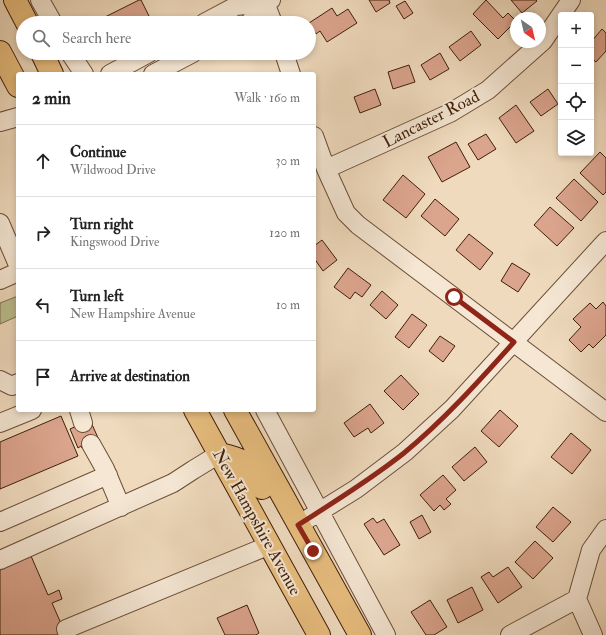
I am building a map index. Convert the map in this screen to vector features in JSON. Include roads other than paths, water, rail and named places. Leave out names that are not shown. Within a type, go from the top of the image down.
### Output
[{"type":"main road","points":[[15,0],[23,16]]},
{"type":"main road","points":[[0,52],[16,82]]},
{"type":"main road","points":[[45,60],[51,72]]},
{"type":"main road","name":"New Hampshire Avenue","points":[[196,412],[318,635]]},
{"type":"main road","name":"New Hampshire Avenue","points":[[236,412],[360,635]]},
{"type":"main road","points":[[219,454],[238,458],[250,466],[299,556],[318,581],[342,603]]},
{"type":"street","points":[[40,0],[49,16]]},
{"type":"street","name":"Lancaster Road","points":[[326,169],[450,113],[488,90],[542,41],[571,0]]},
{"type":"street","points":[[217,16],[236,6],[267,1]]},
{"type":"street","points":[[255,16],[267,1]]},
{"type":"street","points":[[267,1],[271,16]]},
{"type":"street","points":[[75,60],[83,72]]},
{"type":"street","points":[[114,72],[136,60]]},
{"type":"street","points":[[157,72],[180,60]]},
{"type":"street","points":[[287,60],[291,72]]},
{"type":"street","points":[[0,122],[16,118]]},
{"type":"street","points":[[316,142],[326,169],[346,213],[358,224],[606,412]]},
{"type":"street","points":[[0,222],[16,260]]},
{"type":"street","points":[[298,525],[356,489],[405,452],[452,410],[606,241]]},
{"type":"street","points":[[0,280],[16,273]]},
{"type":"street","points":[[0,380],[12,386],[16,384]]},
{"type":"street","points":[[0,423],[27,412]]},
{"type":"street","points":[[266,412],[386,635]]},
{"type":"street","points":[[91,444],[108,475],[121,507]]},
{"type":"street","points":[[0,560],[173,484],[219,454]]},
{"type":"street","points":[[0,522],[108,475]]},
{"type":"street","points":[[593,635],[578,599],[591,550],[606,529]]},
{"type":"street","points":[[68,635],[66,629],[270,545]]},
{"type":"street","points":[[510,635],[578,599]]}]
